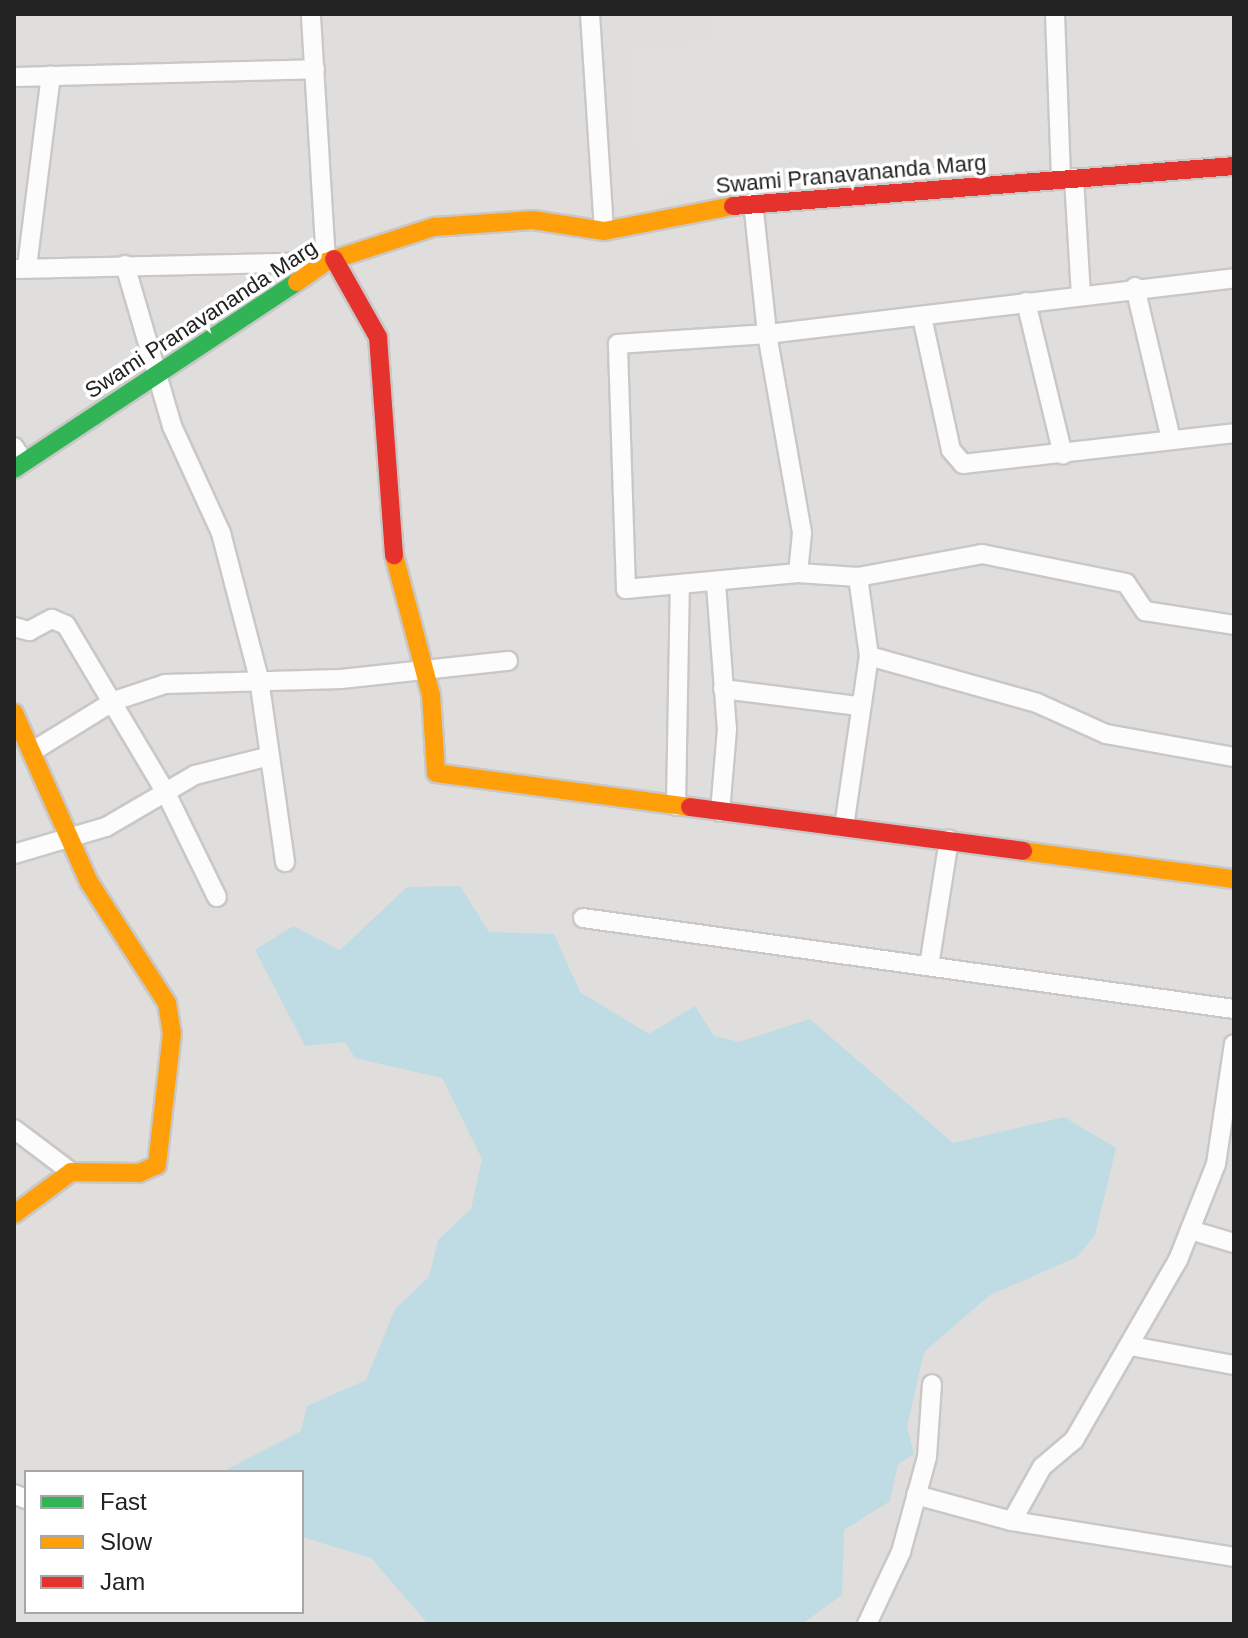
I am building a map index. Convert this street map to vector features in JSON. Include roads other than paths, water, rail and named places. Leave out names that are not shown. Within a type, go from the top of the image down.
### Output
[{"type":"street","points":[[311,14],[330,260],[378,337],[386,527],[424,670],[433,763],[445,779],[949,840],[1234,879]]},
{"type":"street","points":[[590,14],[604,231]]},
{"type":"street","points":[[1055,14],[1067,179],[1081,295]]},
{"type":"street","points":[[14,77],[315,69]]},
{"type":"street","points":[[51,75],[21,268],[330,260]]},
{"type":"street","name":"Swami Pranavananda Marg","points":[[17,459],[155,379],[330,260],[434,227],[533,220],[604,231],[753,202],[1234,166]]},
{"type":"street","points":[[753,202],[767,334],[802,533],[798,573]]},
{"type":"street","points":[[125,265],[155,379],[221,533],[259,679],[285,862]]},
{"type":"street","points":[[1234,278],[1135,287],[922,317],[767,334],[618,344],[626,589],[716,584],[798,573],[858,577],[982,554],[1126,583],[1145,611],[1234,625]]},
{"type":"street","points":[[1135,287],[1171,439]]},
{"type":"street","points":[[1026,302],[1063,455]]},
{"type":"street","points":[[922,317],[956,459],[974,465],[1234,433]]},
{"type":"street","points":[[844,827],[857,706],[869,656],[858,577]]},
{"type":"street","points":[[716,584],[723,689],[720,812]]},
{"type":"street","points":[[676,806],[680,586]]},
{"type":"street","points":[[14,627],[29,631],[52,619],[66,625],[165,791],[217,897]]},
{"type":"street","points":[[869,656],[1037,703],[1106,734],[1234,757]]},
{"type":"street","points":[[33,751],[114,701],[165,684],[424,670],[508,661]]},
{"type":"street","points":[[723,689],[857,706]]},
{"type":"street","points":[[14,713],[71,840],[167,1003],[172,1033],[157,1165],[139,1173],[71,1172],[14,1129]]},
{"type":"street","points":[[14,854],[71,840],[195,775],[270,756]]},
{"type":"street","points":[[929,966],[949,840]]},
{"type":"street","points":[[583,918],[1234,1009]]},
{"type":"street","points":[[1012,1521],[1042,1467],[1074,1440],[1131,1346],[1190,1230],[1226,1129],[1234,1044]]},
{"type":"street","points":[[14,1214],[71,1172]]},
{"type":"street","points":[[1190,1230],[1234,1243]]},
{"type":"street","points":[[1131,1346],[1234,1365]]},
{"type":"street","points":[[867,1624],[901,1552],[916,1495],[932,1384]]},
{"type":"street","points":[[916,1495],[1012,1521],[1234,1557]]},
{"type":"water","points":[[460,886],[489,932],[554,934],[580,992],[649,1034],[695,1006],[714,1036],[739,1042],[810,1019],[953,1143],[1064,1117],[1116,1148],[1095,1235],[1077,1257],[990,1295],[924,1352],[907,1427],[914,1454],[898,1464],[890,1501],[844,1530],[842,1595],[802,1624],[428,1624],[371,1558],[304,1538],[304,1470],[226,1470],[301,1431],[307,1406],[366,1380],[395,1309],[429,1277],[438,1240],[471,1209],[482,1159],[442,1078],[355,1058],[345,1042],[305,1046],[255,950],[293,926],[340,950],[407,887]]}]
